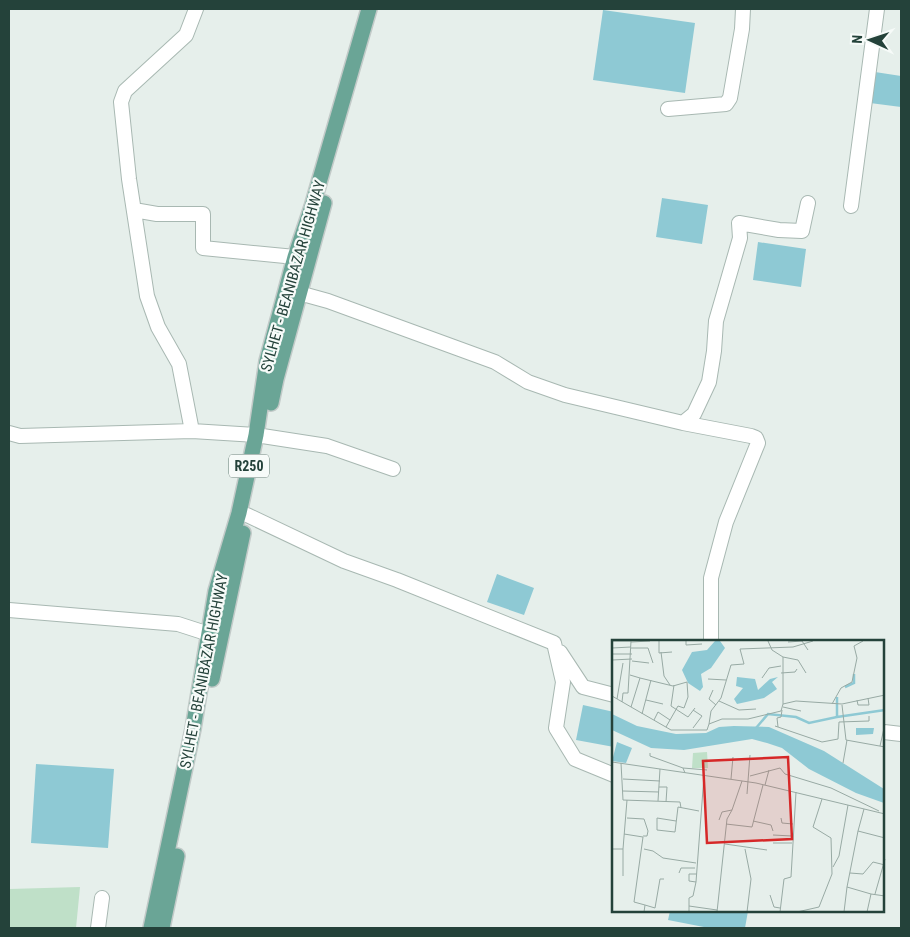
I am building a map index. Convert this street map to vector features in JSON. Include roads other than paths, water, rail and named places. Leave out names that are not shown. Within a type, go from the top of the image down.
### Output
[{"type":"main road","name":"SYLHET - BEANIBAZAR HIGHWAY","points":[[162,928],[217,653],[247,515],[260,436],[267,362],[295,257],[312,207],[369,9]]},
{"type":"main road","name":"SYLHET - BEANIBAZAR HIGHWAY","points":[[151,928],[193,729],[216,591],[378,9]]},
{"type":"street","points":[[192,430],[179,364],[158,327],[147,296],[130,179],[122,96],[125,91],[186,35],[196,9]]},
{"type":"street","points":[[668,109],[726,104],[730,98],[742,29],[743,9]]},
{"type":"street","points":[[851,206],[877,9]]},
{"type":"street","points":[[683,423],[694,414],[709,382],[716,321],[740,238],[739,223],[779,230],[802,230],[808,203]]},
{"type":"street","points":[[134,210],[157,214],[203,214],[203,248],[295,257],[304,272]]},
{"type":"street","points":[[299,293],[494,362],[528,382],[565,395],[756,438],[758,443],[726,522],[711,578],[711,640]]},
{"type":"street","points":[[9,433],[20,436],[192,430],[260,436],[327,446],[393,468]]},
{"type":"street","points":[[247,515],[344,561],[397,580],[554,643],[583,687],[612,695]]},
{"type":"street","points":[[9,610],[178,624],[209,634]]},
{"type":"street","points":[[554,643],[563,682],[556,728],[575,759],[612,774]]},
{"type":"street","points":[[885,732],[901,734]]},
{"type":"street","points":[[98,928],[102,898]]},
{"type":"water","points":[[603,10],[695,23],[685,93],[593,80]]},
{"type":"water","points":[[875,72],[901,76],[901,107],[870,103]]},
{"type":"water","points":[[662,198],[708,205],[702,244],[656,237]]},
{"type":"water","points":[[758,242],[806,249],[801,287],[753,280]]},
{"type":"water","points":[[497,574],[534,588],[524,615],[487,602]]},
{"type":"water","points":[[583,705],[612,712],[612,747],[576,740]]},
{"type":"water","points":[[36,764],[114,769],[108,848],[31,843]]},
{"type":"water","points":[[670,912],[748,912],[745,928],[709,928],[668,920]]}]
